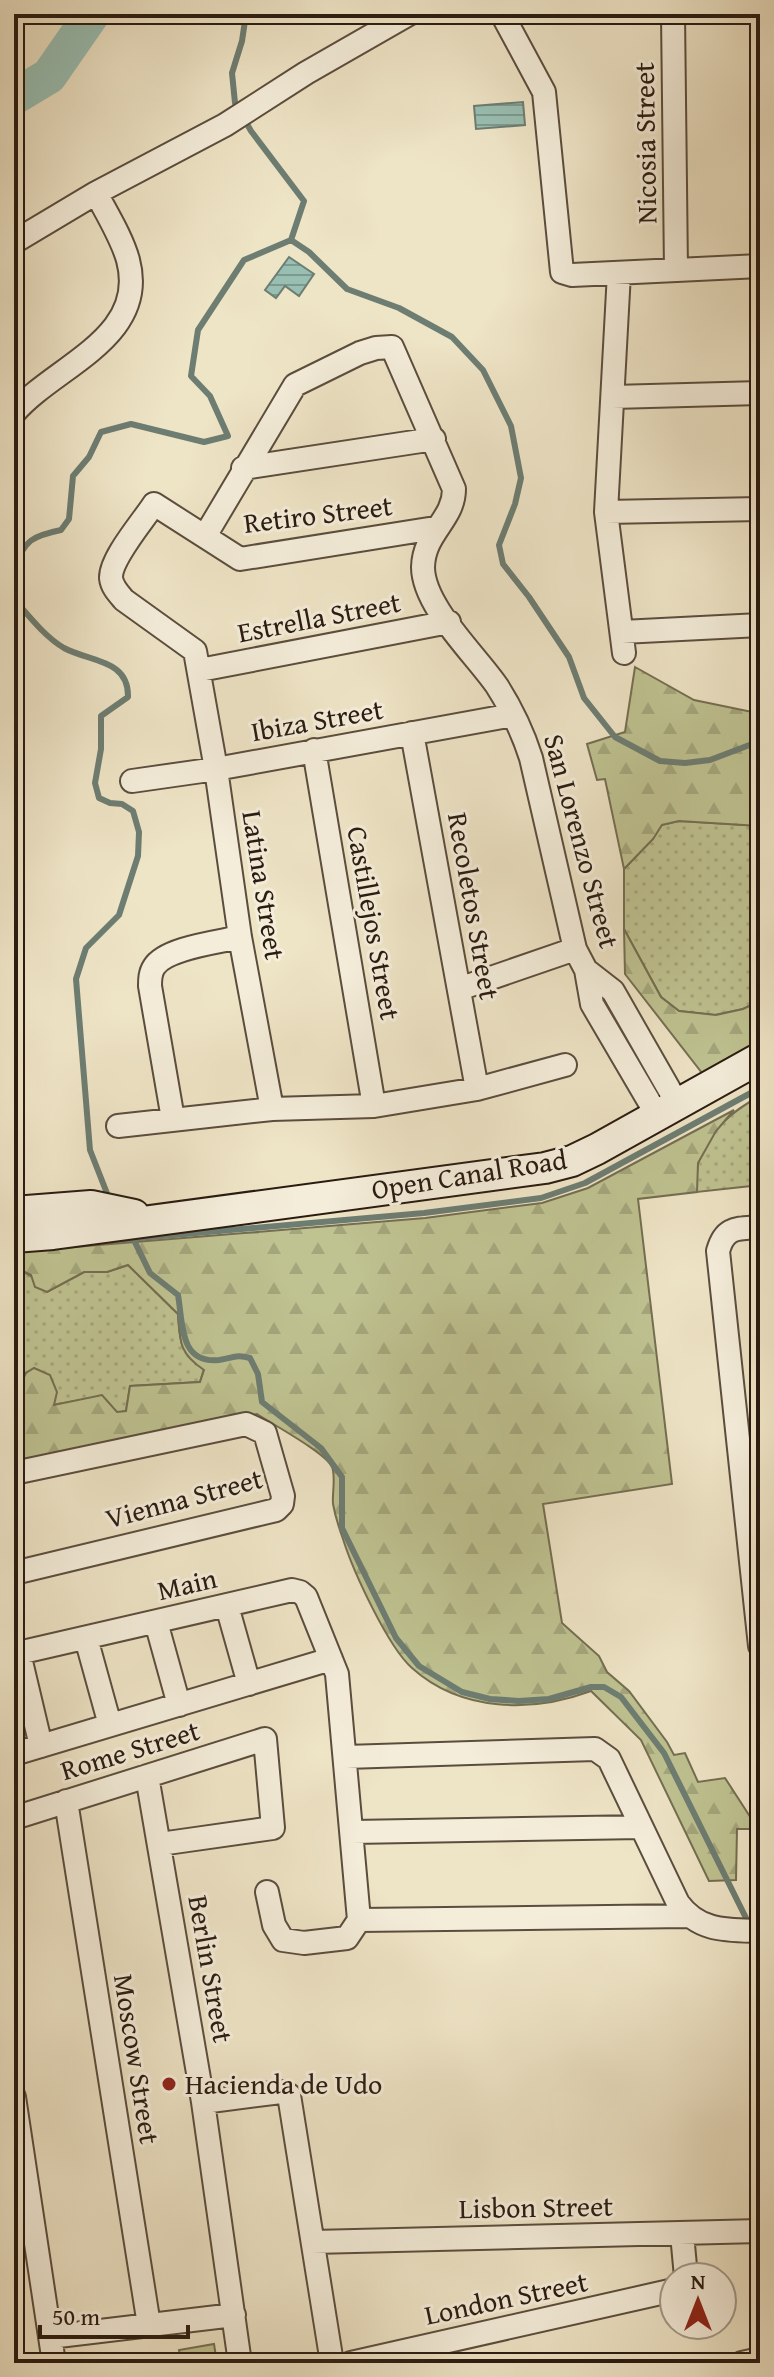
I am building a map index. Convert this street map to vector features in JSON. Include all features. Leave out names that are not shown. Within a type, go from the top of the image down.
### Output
[{"type":"main road","name":"Open Canal Road","points":[[14,1237],[545,1168],[585,1155],[760,1058]]},
{"type":"main road","name":"Open Canal Road","points":[[14,1212],[91,1206],[155,1220]]},
{"type":"street","points":[[14,242],[96,193],[225,125],[306,73],[409,14]]},
{"type":"street","points":[[502,14],[544,92],[562,272],[572,275],[760,266]]},
{"type":"street","name":"Nicosia Street","points":[[673,14],[676,270]]},
{"type":"street","points":[[14,413],[30,395],[103,342],[118,324],[127,304],[131,282],[128,259],[96,193]]},
{"type":"street","points":[[619,273],[606,512],[623,643],[760,625]]},
{"type":"street","name":"San Lorenzo Street","points":[[243,468],[295,385],[360,353],[392,347],[454,489],[449,512],[435,528],[426,548],[423,568],[425,586],[499,689],[524,735],[575,949],[586,970],[592,1004],[616,1047],[667,1109]]},
{"type":"street","points":[[613,397],[760,393]]},
{"type":"street","points":[[205,536],[243,468],[434,439]]},
{"type":"street","name":"Retiro Street","points":[[200,670],[195,651],[124,600],[111,580],[113,566],[154,504],[240,559],[435,528]]},
{"type":"street","points":[[606,512],[760,509]]},
{"type":"street","name":"Estrella Street","points":[[200,670],[449,622]]},
{"type":"street","name":"Latina Street","points":[[200,670],[240,937],[272,1109]]},
{"type":"street","name":"Ibiza Street","points":[[132,781],[216,769],[513,715]]},
{"type":"street","name":"Recoletos Street","points":[[412,733],[477,1089]]},
{"type":"street","name":"Castillejos Street","points":[[314,750],[374,1106]]},
{"type":"street","points":[[173,1119],[150,975],[162,958],[240,937]]},
{"type":"street","points":[[459,989],[575,949]]},
{"type":"street","name":"San Lorenzo Street","points":[[586,970],[613,991],[638,1034],[667,1109]]},
{"type":"street","points":[[616,1047],[638,1034]]},
{"type":"street","points":[[118,1126],[272,1109],[374,1106],[477,1089],[565,1065]]},
{"type":"street","points":[[760,1227],[731,1230],[722,1238],[718,1251],[760,1646]]},
{"type":"street","name":"Vienna Street","points":[[14,1473],[246,1424],[265,1433],[283,1496],[282,1504],[276,1510],[14,1573]]},
{"type":"street","name":"Main","points":[[16,1654],[292,1590],[306,1597],[331,1659]]},
{"type":"street","points":[[227,1606],[249,1684]]},
{"type":"street","points":[[156,1622],[179,1705]]},
{"type":"street","points":[[86,1638],[110,1725]]},
{"type":"street","points":[[16,1654],[41,1746]]},
{"type":"street","points":[[14,1754],[331,1659],[337,1674],[346,1757],[359,1920],[347,1938],[304,1943],[283,1940],[274,1925],[267,1892]]},
{"type":"street","name":"Rome Street","points":[[14,1818],[265,1739],[273,1828],[160,1844]]},
{"type":"street","points":[[346,1757],[595,1749],[609,1759],[687,1916],[719,1930],[760,1931]]},
{"type":"street","name":"Berlin Street","points":[[147,1776],[203,2102],[240,2363]]},
{"type":"street","name":"Moscow Street","points":[[66,1801],[149,2325]]},
{"type":"street","points":[[353,1832],[641,1827]]},
{"type":"street","points":[[359,1920],[687,1916]]},
{"type":"street","points":[[203,2102],[281,2092],[289,2095],[332,2363]]},
{"type":"street","points":[[14,2097],[54,2363]]},
{"type":"street","name":"Lisbon Street","points":[[313,2242],[760,2231]]},
{"type":"street","points":[[682,2234],[685,2261]]},
{"type":"street","name":"London Street","points":[[351,2363],[658,2294]]},
{"type":"street","points":[[50,2337],[234,2315]]},
{"type":"street","points":[[742,2363],[760,2359]]},
{"type":"green space","points":[[635,667],[694,700],[752,712],[760,708],[760,826],[679,821],[662,825],[624,869],[605,779],[597,780],[587,744],[625,732]]},
{"type":"green space","points":[[679,821],[760,826],[760,1001],[743,1009],[715,1015],[679,1011],[661,997],[624,929],[624,869],[653,839],[661,825]]},
{"type":"green space","points":[[624,929],[661,997],[679,1011],[716,1015],[743,1009],[760,1001],[760,1041],[702,1073],[625,974]]},
{"type":"green space","points":[[760,1096],[760,1185],[697,1192],[698,1164],[710,1139],[740,1108]]},
{"type":"green space","points":[[734,1110],[716,1131],[698,1163],[697,1192],[638,1199],[672,1484],[543,1504],[562,1623],[599,1656],[607,1672],[629,1691],[674,1755],[685,1753],[698,1782],[725,1778],[758,1829],[737,1829],[736,1880],[709,1881],[641,1740],[591,1691],[545,1703],[498,1704],[452,1693],[431,1683],[412,1668],[382,1626],[348,1553],[333,1504],[332,1467],[310,1447],[257,1414],[14,1463],[14,1390],[18,1389],[26,1373],[34,1368],[50,1375],[57,1392],[54,1405],[102,1395],[117,1412],[126,1411],[130,1386],[200,1382],[204,1370],[182,1346],[178,1314],[128,1265],[107,1272],[84,1272],[47,1292],[35,1287],[31,1275],[14,1271],[14,1252],[425,1218],[542,1203],[588,1188]]},
{"type":"green space","points":[[128,1265],[178,1314],[182,1346],[190,1358],[204,1369],[200,1382],[130,1386],[126,1411],[117,1413],[102,1396],[53,1405],[26,1373],[18,1389],[14,1390],[14,1271],[29,1275],[47,1292],[84,1272],[107,1272]]},
{"type":"green space","points":[[214,2344],[217,2363],[181,2363],[179,2350]]},
{"type":"water","points":[[523,102],[525,125],[476,129],[474,106]]},
{"type":"water","points":[[289,257],[314,274],[299,296],[285,286],[276,298],[265,290]]},
{"type":"waterway","points":[[14,97],[49,76],[92,14]]},
{"type":"waterway","points":[[14,568],[26,545],[43,535],[61,530],[69,519],[73,476],[89,457],[101,432],[131,424],[204,442],[228,436],[210,396],[191,376],[198,330],[244,260],[291,240],[304,201],[251,131],[235,103],[232,73],[246,14]]},
{"type":"waterway","points":[[291,240],[309,252],[347,289],[399,308],[452,337],[483,370],[511,426],[521,478],[515,504],[499,545],[503,564],[569,657],[584,698],[615,737],[660,761],[685,763],[710,760],[760,741]]},
{"type":"waterway","points":[[14,599],[57,643],[74,653],[115,668],[127,685],[128,697],[101,716],[101,749],[95,783],[99,798],[122,804],[133,811],[139,832],[138,856],[119,915],[86,948],[76,979],[90,1150],[110,1201]]},
{"type":"waterway","points":[[117,1240],[424,1213],[541,1198],[585,1183],[760,1088]]},
{"type":"waterway","points":[[131,1234],[150,1273],[178,1295],[185,1340],[190,1349],[206,1360],[238,1356],[250,1358],[258,1374],[262,1402],[321,1448],[342,1477],[342,1528],[396,1638],[419,1666],[462,1692],[490,1699],[549,1699],[591,1687],[604,1687],[621,1697],[664,1753],[749,1924]]},
{"type":"place","name":"Hacienda de Udo","points":[[169,2084]]}]
